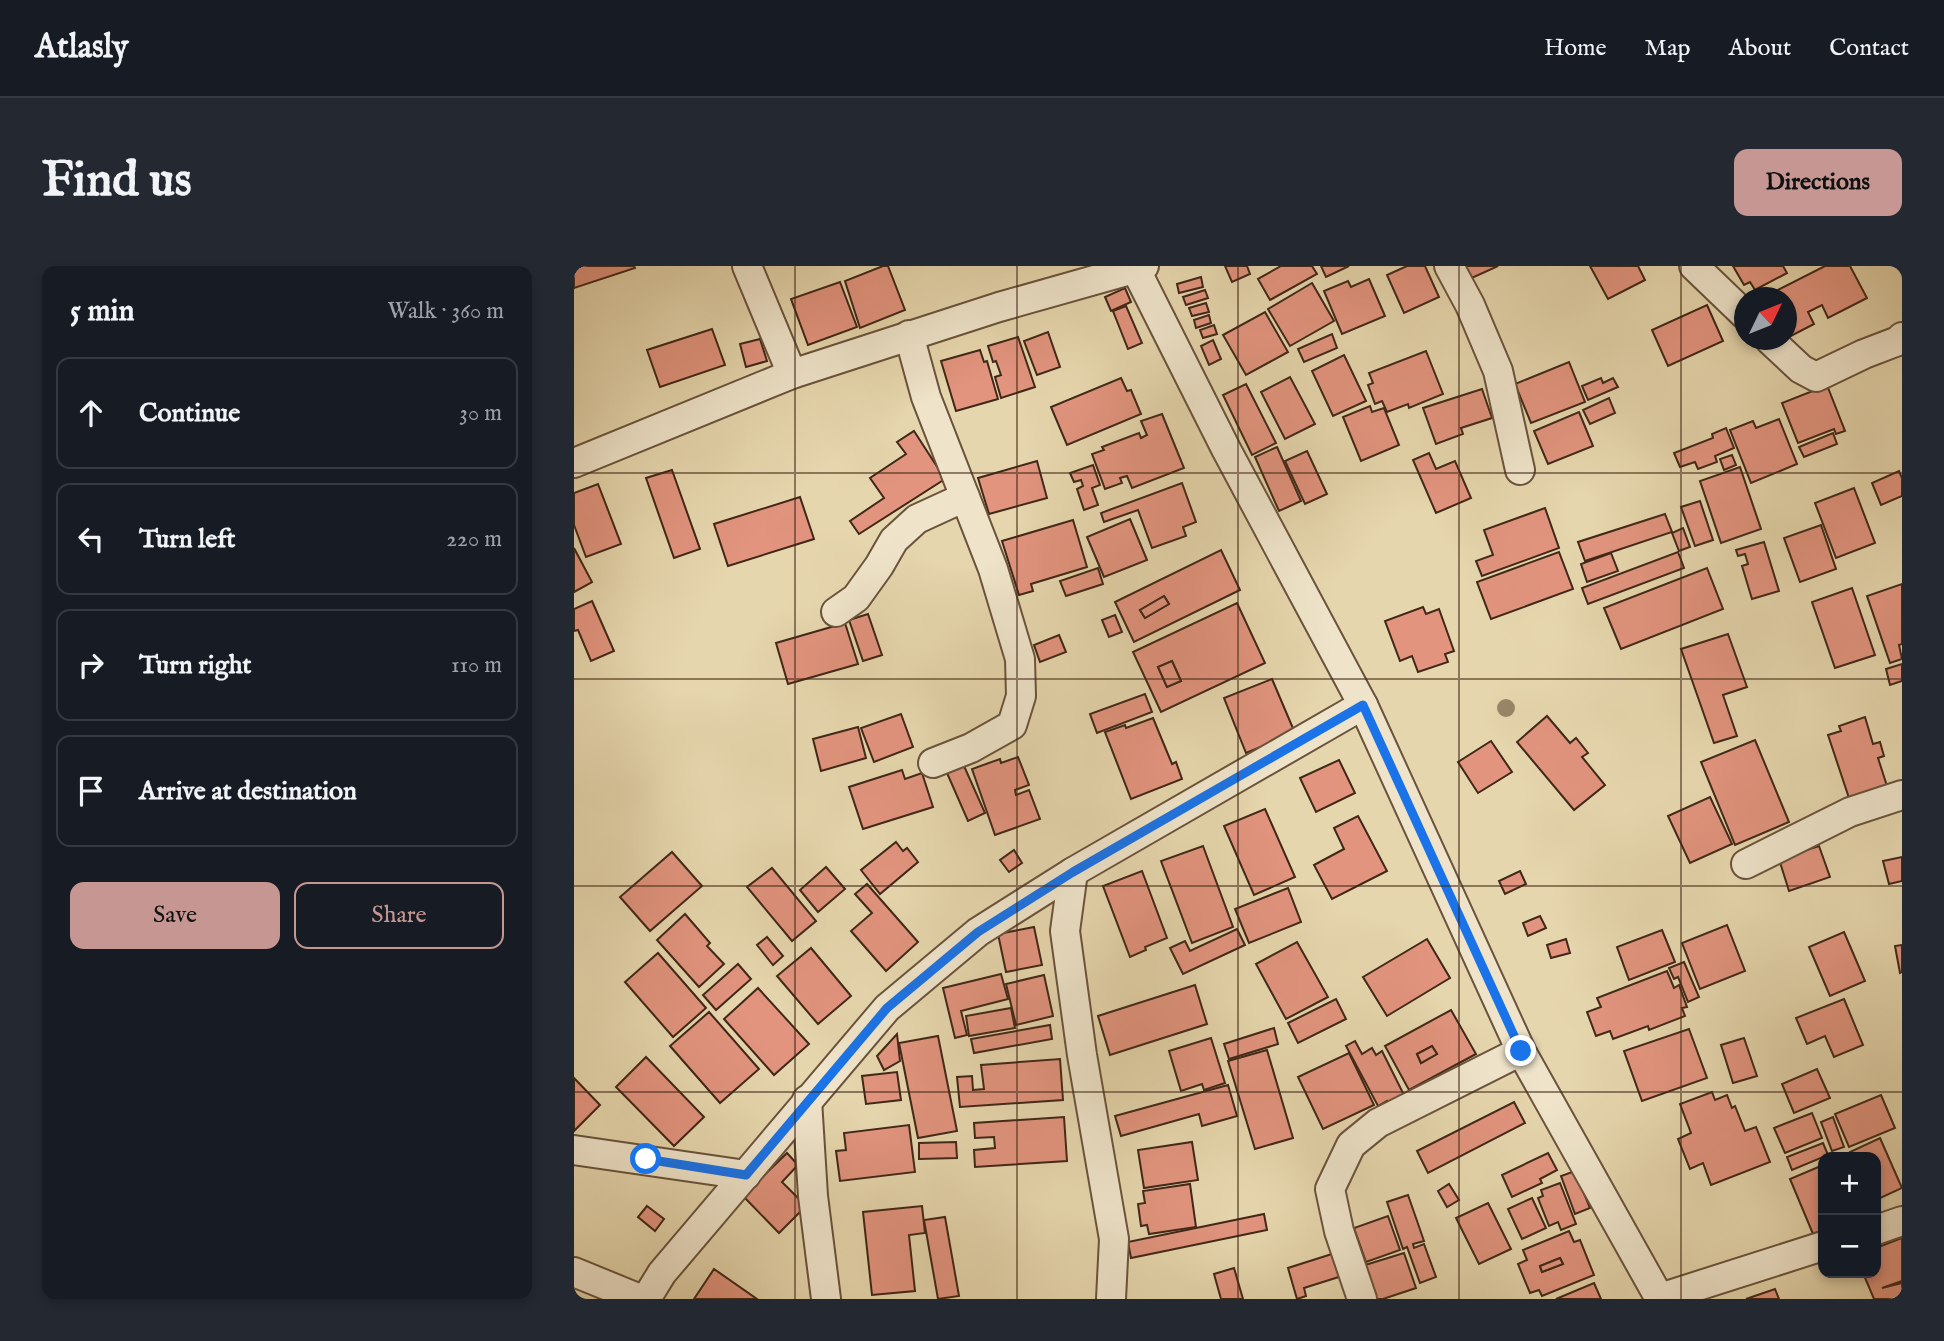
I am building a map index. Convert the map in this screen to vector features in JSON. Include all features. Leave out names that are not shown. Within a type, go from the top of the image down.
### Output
[{"type":"street","points":[[747,266],[792,374]]},
{"type":"street","points":[[1450,266],[1498,371],[1520,470]]},
{"type":"street","points":[[1694,266],[1734,304]]},
{"type":"street","points":[[574,463],[792,374],[999,307],[1138,267],[1226,449],[1363,705],[1521,1051],[1660,1299],[1818,1248]]},
{"type":"street","points":[[909,335],[926,397],[993,569],[1020,659],[1021,696],[1012,725],[971,748],[933,763]]},
{"type":"street","points":[[1781,350],[1801,369],[1816,377],[1902,337]]},
{"type":"street","points":[[836,612],[856,598],[894,540],[917,519],[965,497]]},
{"type":"street","points":[[646,1299],[662,1273],[887,1008],[978,932],[1073,872],[1363,705]]},
{"type":"street","points":[[1746,864],[1850,812],[1902,795]]},
{"type":"street","points":[[1073,872],[1065,931],[1082,1055],[1114,1239],[1111,1299]]},
{"type":"street","points":[[1362,1299],[1339,1231],[1330,1189],[1351,1145],[1378,1123],[1521,1051]]},
{"type":"street","points":[[807,1100],[813,1196],[826,1299]]},
{"type":"street","points":[[574,1150],[746,1175]]},
{"type":"street","points":[[1881,1228],[1902,1221]]},
{"type":"street","points":[[574,1272],[640,1299]]},
{"type":"building","points":[[574,266],[634,266],[635,268],[574,288]]},
{"type":"building","points":[[888,266],[905,310],[860,328],[845,281]]},
{"type":"building","points":[[1225,266],[1247,266],[1250,274],[1232,282]]},
{"type":"building","points":[[1281,266],[1312,266],[1317,274],[1270,300],[1258,279]]},
{"type":"building","points":[[1321,266],[1349,266],[1326,277]]},
{"type":"building","points":[[1407,266],[1425,266],[1439,297],[1404,313],[1387,275]]},
{"type":"building","points":[[1457,266],[1498,266],[1463,282]]},
{"type":"building","points":[[1590,266],[1638,266],[1645,280],[1608,299]]},
{"type":"building","points":[[1733,266],[1783,266],[1787,273],[1761,287],[1753,287],[1750,282],[1744,285]]},
{"type":"building","points":[[1825,266],[1850,266],[1867,298],[1828,318],[1822,305],[1808,312],[1814,324],[1797,333],[1797,287],[1784,287]]},
{"type":"building","points":[[1201,277],[1203,287],[1179,293],[1177,284]]},
{"type":"building","points":[[1369,279],[1385,316],[1342,334],[1324,291],[1348,281],[1351,287]]},
{"type":"building","points":[[840,282],[857,327],[808,345],[791,299]]},
{"type":"building","points":[[1312,283],[1334,321],[1290,346],[1268,309]]},
{"type":"building","points":[[1125,288],[1131,302],[1111,311],[1105,297]]},
{"type":"building","points":[[1205,290],[1208,298],[1186,305],[1183,297]]},
{"type":"building","points":[[1206,303],[1209,312],[1192,316],[1189,308]]},
{"type":"building","points":[[1707,305],[1723,341],[1668,366],[1652,330]]},
{"type":"building","points":[[1126,306],[1142,343],[1128,349],[1113,311]]},
{"type":"building","points":[[1265,312],[1288,352],[1246,375],[1223,335]]},
{"type":"building","points":[[1209,315],[1211,323],[1196,328],[1194,320]]},
{"type":"building","points":[[1214,325],[1217,334],[1203,338],[1200,330]]},
{"type":"building","points":[[712,329],[725,365],[660,387],[647,350]]},
{"type":"building","points":[[1048,332],[1060,367],[1037,375],[1024,341]]},
{"type":"building","points":[[1332,334],[1337,348],[1304,362],[1298,349]]},
{"type":"building","points":[[1018,337],[1035,387],[1001,398],[995,377],[1001,375],[988,346]]},
{"type":"building","points":[[760,339],[767,361],[746,367],[740,344]]},
{"type":"building","points":[[1213,340],[1221,359],[1209,365],[1201,346]]},
{"type":"building","points":[[980,350],[984,362],[987,361],[998,399],[956,411],[941,361]]},
{"type":"building","points":[[1426,351],[1443,394],[1409,408],[1408,404],[1387,412],[1382,401],[1375,404],[1368,385],[1373,383],[1369,373]]},
{"type":"building","points":[[1344,355],[1366,401],[1333,416],[1312,371]]},
{"type":"building","points":[[1569,362],[1585,402],[1531,423],[1515,384]]},
{"type":"building","points":[[1290,377],[1315,424],[1285,439],[1261,392]]},
{"type":"building","points":[[1121,378],[1127,391],[1131,390],[1141,414],[1067,445],[1051,407]]},
{"type":"building","points":[[1601,378],[1603,383],[1613,378],[1618,387],[1588,400],[1582,386]]},
{"type":"building","points":[[1825,380],[1845,431],[1836,434],[1834,429],[1798,443],[1782,403],[1818,389]]},
{"type":"building","points":[[1246,384],[1276,443],[1252,455],[1223,395]]},
{"type":"building","points":[[1482,389],[1492,418],[1461,428],[1463,434],[1436,444],[1423,408]]},
{"type":"building","points":[[1609,398],[1615,413],[1590,424],[1583,410]]},
{"type":"building","points":[[1370,406],[1372,412],[1384,408],[1399,445],[1361,461],[1343,417]]},
{"type":"building","points":[[1579,412],[1593,446],[1548,464],[1534,431]]},
{"type":"building","points":[[1162,414],[1184,468],[1132,488],[1127,476],[1120,478],[1122,483],[1105,489],[1092,454],[1104,450],[1102,447],[1139,433],[1141,438],[1147,435],[1141,421]]},
{"type":"building","points":[[1779,419],[1797,464],[1751,483],[1730,430],[1753,421],[1756,428]]},
{"type":"building","points":[[1726,428],[1734,448],[1715,456],[1717,462],[1698,469],[1695,462],[1680,467],[1674,453],[1713,438],[1712,434]]},
{"type":"building","points":[[914,431],[945,479],[859,534],[850,521],[884,498],[870,478],[906,454],[897,442]]},
{"type":"building","points":[[1833,433],[1837,444],[1804,457],[1799,447]]},
{"type":"building","points":[[1277,447],[1301,501],[1279,511],[1255,457]]},
{"type":"building","points":[[1307,451],[1327,494],[1305,504],[1285,461]]},
{"type":"building","points":[[1429,453],[1436,469],[1455,461],[1471,498],[1436,513],[1413,460]]},
{"type":"building","points":[[1732,455],[1736,465],[1724,470],[1720,459]]},
{"type":"building","points":[[1037,461],[1047,498],[989,514],[978,478]]},
{"type":"building","points":[[1093,465],[1100,485],[1092,488],[1098,505],[1084,510],[1077,489],[1083,486],[1081,480],[1074,482],[1070,473]]},
{"type":"building","points":[[1740,467],[1761,529],[1721,543],[1700,481]]},
{"type":"building","points":[[672,470],[700,549],[674,558],[646,478]]},
{"type":"building","points":[[1899,471],[1902,478],[1902,496],[1881,505],[1872,483]]},
{"type":"building","points":[[1182,483],[1196,522],[1183,527],[1186,536],[1152,548],[1138,510],[1104,522],[1101,513]]},
{"type":"building","points":[[598,484],[621,544],[586,557],[574,525],[574,493]]},
{"type":"building","points":[[1854,488],[1875,543],[1836,558],[1815,503]]},
{"type":"building","points":[[800,497],[814,539],[728,566],[714,524]]},
{"type":"building","points":[[1700,501],[1713,540],[1695,546],[1681,507]]},
{"type":"building","points":[[1545,508],[1559,548],[1482,576],[1476,561],[1493,555],[1484,530]]},
{"type":"building","points":[[1665,514],[1672,532],[1585,561],[1578,542]]},
{"type":"building","points":[[1130,519],[1147,560],[1104,577],[1087,537]]},
{"type":"building","points":[[1073,520],[1087,567],[1031,584],[1033,591],[1019,595],[1002,541]]},
{"type":"building","points":[[1821,525],[1836,569],[1800,582],[1784,538]]},
{"type":"building","points":[[1683,528],[1690,547],[1679,551],[1672,533]]},
{"type":"building","points":[[1764,542],[1779,591],[1752,599],[1742,566],[1748,564],[1745,554],[1738,556],[1736,550]]},
{"type":"building","points":[[574,548],[592,582],[574,592]]},
{"type":"building","points":[[1221,550],[1240,590],[1134,642],[1115,602]],"holes":[[[1164,596],[1169,604],[1145,618],[1140,610]]]},
{"type":"building","points":[[1559,552],[1573,589],[1491,619],[1477,582]]},
{"type":"building","points":[[1678,552],[1684,568],[1588,604],[1582,588]]},
{"type":"building","points":[[1611,553],[1618,571],[1587,582],[1581,564]]},
{"type":"building","points":[[1098,568],[1103,584],[1066,596],[1060,581]]},
{"type":"building","points":[[1707,568],[1723,609],[1621,649],[1604,608]]},
{"type":"building","points":[[1902,584],[1902,644],[1899,645],[1902,659],[1890,663],[1867,596]]},
{"type":"building","points":[[1852,588],[1875,655],[1835,668],[1812,602]]},
{"type":"building","points":[[1164,596],[1169,604],[1145,618],[1140,610]]},
{"type":"building","points":[[592,601],[614,651],[591,661],[578,630],[574,631],[574,609]]},
{"type":"building","points":[[1237,603],[1265,663],[1161,712],[1133,652]],"holes":[[[1172,661],[1181,681],[1167,687],[1158,667]]]},
{"type":"building","points":[[1423,607],[1426,614],[1439,609],[1454,651],[1445,654],[1448,662],[1418,672],[1412,656],[1400,661],[1385,621]]},
{"type":"building","points":[[868,614],[882,655],[863,661],[849,620]]},
{"type":"building","points":[[1115,615],[1122,632],[1109,637],[1102,620]]},
{"type":"building","points":[[845,623],[858,664],[788,684],[776,643]]},
{"type":"building","points":[[1728,634],[1747,687],[1723,695],[1737,736],[1714,743],[1681,649]]},
{"type":"building","points":[[1059,635],[1066,652],[1040,662],[1034,645]]},
{"type":"building","points":[[1172,661],[1181,681],[1167,687],[1158,667]]},
{"type":"building","points":[[1902,664],[1902,681],[1890,685],[1886,669]]},
{"type":"building","points":[[1272,679],[1295,733],[1246,753],[1224,698]]},
{"type":"building","points":[[1145,694],[1152,712],[1097,733],[1090,714]]},
{"type":"building","points":[[901,714],[913,747],[874,762],[861,728]]},
{"type":"building","points":[[1547,716],[1570,743],[1576,738],[1588,753],[1582,757],[1605,785],[1574,810],[1517,742]]},
{"type":"building","points":[[1865,717],[1873,744],[1880,742],[1884,756],[1878,758],[1887,786],[1849,798],[1828,735],[1841,731],[1839,726]]},
{"type":"building","points":[[1153,718],[1172,764],[1176,762],[1182,779],[1131,799],[1105,732]]},
{"type":"building","points":[[858,727],[866,758],[821,771],[813,739]]},
{"type":"building","points":[[1755,740],[1789,822],[1735,845],[1701,762]]},
{"type":"building","points":[[1491,741],[1512,772],[1478,793],[1458,762]]},
{"type":"building","points":[[1018,757],[1029,785],[1015,790],[1016,795],[1029,790],[1040,819],[995,835],[972,769],[1000,759],[1001,763]]},
{"type":"building","points":[[1339,760],[1355,793],[1316,812],[1300,778]]},
{"type":"building","points":[[964,766],[985,813],[968,821],[947,773]]},
{"type":"building","points":[[902,770],[905,779],[922,773],[933,807],[863,829],[849,787]]},
{"type":"building","points":[[1710,797],[1732,844],[1690,863],[1668,816]]},
{"type":"building","points":[[1265,809],[1295,877],[1254,895],[1224,826]]},
{"type":"building","points":[[1358,816],[1387,871],[1332,899],[1314,865],[1344,849],[1334,828]]},
{"type":"building","points":[[896,842],[903,851],[907,848],[918,862],[880,894],[861,870]]},
{"type":"building","points":[[1203,846],[1233,927],[1192,943],[1161,861]]},
{"type":"building","points":[[1819,846],[1830,877],[1789,891],[1779,859]]},
{"type":"building","points":[[1014,850],[1022,863],[1009,872],[1000,860]]},
{"type":"building","points":[[672,852],[702,886],[650,931],[620,897]]},
{"type":"building","points":[[1902,857],[1902,881],[1889,884],[1883,861]]},
{"type":"building","points":[[826,867],[845,889],[818,912],[800,890]]},
{"type":"building","points":[[772,868],[816,921],[792,941],[747,887]]},
{"type":"building","points":[[1142,871],[1167,938],[1130,957],[1103,886]]},
{"type":"building","points":[[1520,871],[1526,884],[1505,894],[1499,881]]},
{"type":"building","points":[[867,884],[918,942],[886,971],[851,931],[872,913],[855,894]]},
{"type":"building","points":[[1288,888],[1301,922],[1249,943],[1235,909]]},
{"type":"building","points":[[685,914],[710,943],[707,946],[724,964],[699,987],[657,940]]},
{"type":"building","points":[[1540,916],[1546,928],[1528,936],[1523,923]]},
{"type":"building","points":[[1727,925],[1745,971],[1700,989],[1682,943]]},
{"type":"building","points":[[1034,927],[1042,965],[1006,972],[998,934]]},
{"type":"building","points":[[1237,929],[1245,945],[1183,974],[1170,948],[1185,941],[1190,951]]},
{"type":"building","points":[[1662,930],[1675,962],[1629,980],[1617,947]]},
{"type":"building","points":[[1844,932],[1865,981],[1830,996],[1809,947]]},
{"type":"building","points":[[767,937],[783,956],[773,965],[757,945]]},
{"type":"building","points":[[1427,939],[1450,978],[1387,1016],[1363,977]]},
{"type":"building","points":[[1566,939],[1570,953],[1551,958],[1547,945]]},
{"type":"building","points":[[1297,942],[1328,997],[1286,1019],[1256,964]]},
{"type":"building","points":[[1902,945],[1902,972],[1900,973],[1895,946]]},
{"type":"building","points":[[811,948],[851,996],[818,1024],[777,976]]},
{"type":"building","points":[[658,953],[706,1008],[673,1037],[625,982]]},
{"type":"building","points":[[1684,962],[1699,997],[1688,1002],[1678,977],[1674,979],[1669,968]]},
{"type":"building","points":[[738,964],[751,979],[716,1010],[703,995]]},
{"type":"building","points":[[1667,971],[1674,988],[1679,985],[1687,1007],[1682,1008],[1685,1016],[1649,1030],[1648,1026],[1613,1039],[1610,1031],[1596,1036],[1587,1012],[1601,1007],[1597,998]]},
{"type":"building","points":[[1001,974],[1008,999],[961,1011],[967,1035],[955,1038],[943,988]]},
{"type":"building","points":[[1044,975],[1053,1016],[1016,1025],[1006,984]]},
{"type":"building","points":[[1195,985],[1207,1024],[1110,1055],[1098,1016]]},
{"type":"building","points":[[758,988],[809,1044],[774,1075],[724,1019]]},
{"type":"building","points":[[1336,999],[1346,1019],[1298,1043],[1288,1023]]},
{"type":"building","points":[[1844,999],[1863,1045],[1834,1057],[1825,1036],[1807,1044],[1796,1018]]},
{"type":"building","points":[[1011,1008],[1015,1028],[969,1036],[966,1016]]},
{"type":"building","points":[[1451,1010],[1476,1054],[1409,1090],[1385,1046]],"holes":[[[1432,1046],[1437,1054],[1421,1063],[1417,1054]]]},
{"type":"building","points":[[709,1012],[759,1069],[720,1103],[670,1046]]},
{"type":"building","points":[[1050,1025],[1052,1039],[974,1053],[971,1039]]},
{"type":"building","points":[[1274,1028],[1278,1044],[1229,1059],[1224,1044]]},
{"type":"building","points":[[1689,1029],[1707,1078],[1642,1101],[1624,1051]]},
{"type":"building","points":[[897,1034],[900,1061],[884,1070],[877,1056]]},
{"type":"building","points":[[938,1036],[957,1131],[918,1138],[899,1043]]},
{"type":"building","points":[[1211,1038],[1225,1083],[1204,1090],[1202,1084],[1181,1091],[1169,1051]]},
{"type":"building","points":[[1744,1038],[1757,1076],[1733,1083],[1721,1045]]},
{"type":"building","points":[[1355,1041],[1362,1054],[1372,1048],[1376,1055],[1382,1051],[1407,1101],[1391,1110],[1387,1101],[1378,1106],[1346,1046]]},
{"type":"building","points":[[1432,1046],[1437,1054],[1421,1063],[1417,1054]]},
{"type":"building","points":[[1267,1050],[1293,1138],[1255,1149],[1228,1061]]},
{"type":"building","points":[[1349,1053],[1374,1105],[1323,1129],[1298,1077]]},
{"type":"building","points":[[646,1057],[704,1117],[674,1146],[616,1087]]},
{"type":"building","points":[[1060,1059],[1063,1100],[960,1107],[957,1077],[972,1076],[973,1090],[984,1089],[981,1065]]},
{"type":"building","points":[[1817,1069],[1830,1098],[1794,1113],[1782,1084]]},
{"type":"building","points":[[897,1072],[901,1100],[866,1104],[862,1076]]},
{"type":"building","points":[[574,1078],[600,1105],[574,1131]]},
{"type":"building","points":[[1228,1085],[1237,1116],[1202,1126],[1199,1114],[1121,1136],[1115,1116]]},
{"type":"building","points":[[1712,1092],[1715,1100],[1727,1095],[1732,1108],[1735,1106],[1745,1131],[1756,1127],[1770,1162],[1711,1185],[1703,1163],[1690,1169],[1678,1139],[1691,1133],[1680,1104]]},
{"type":"building","points":[[1881,1095],[1895,1128],[1849,1147],[1835,1114]]},
{"type":"building","points":[[1514,1102],[1525,1123],[1428,1173],[1417,1151]]},
{"type":"building","points":[[1812,1113],[1822,1138],[1785,1153],[1774,1128]]},
{"type":"building","points":[[1064,1117],[1067,1161],[975,1167],[974,1150],[995,1148],[994,1137],[975,1138],[974,1123]]},
{"type":"building","points":[[1833,1117],[1844,1147],[1832,1151],[1821,1122]]},
{"type":"building","points":[[909,1125],[915,1172],[840,1181],[836,1151],[846,1150],[844,1133]]},
{"type":"building","points":[[1880,1138],[1902,1188],[1881,1198],[1881,1152],[1850,1152]]},
{"type":"building","points":[[956,1142],[957,1158],[919,1159],[919,1143]]},
{"type":"building","points":[[1192,1142],[1198,1180],[1144,1188],[1138,1150]]},
{"type":"building","points":[[1823,1143],[1827,1152],[1818,1152],[1818,1159],[1792,1170],[1787,1157]]},
{"type":"building","points":[[787,1153],[798,1165],[782,1182],[806,1206],[779,1233],[743,1196]]},
{"type":"building","points":[[1548,1153],[1557,1170],[1540,1179],[1542,1183],[1512,1197],[1502,1175]]},
{"type":"building","points":[[1818,1167],[1818,1232],[1813,1234],[1790,1179]]},
{"type":"building","points":[[1575,1171],[1590,1208],[1575,1214],[1561,1176]]},
{"type":"building","points":[[1560,1183],[1576,1224],[1561,1230],[1558,1222],[1549,1226],[1538,1198],[1543,1196],[1541,1190]]},
{"type":"building","points":[[1190,1184],[1196,1227],[1149,1234],[1147,1225],[1141,1226],[1138,1204],[1145,1203],[1143,1191]]},
{"type":"building","points":[[1449,1184],[1459,1200],[1447,1207],[1438,1191]]},
{"type":"building","points":[[1408,1195],[1424,1241],[1413,1244],[1414,1248],[1424,1244],[1436,1277],[1420,1283],[1407,1247],[1403,1249],[1387,1202]]},
{"type":"building","points":[[1532,1198],[1546,1228],[1522,1239],[1508,1209]]},
{"type":"building","points":[[1488,1203],[1511,1249],[1479,1264],[1456,1218]]},
{"type":"building","points":[[647,1206],[664,1219],[655,1231],[638,1217]]},
{"type":"building","points":[[922,1206],[925,1233],[909,1235],[915,1291],[872,1295],[863,1212]]},
{"type":"building","points":[[1264,1214],[1267,1230],[1131,1258],[1128,1242]]},
{"type":"building","points":[[1388,1216],[1400,1250],[1366,1262],[1354,1228]]},
{"type":"building","points":[[945,1217],[959,1296],[938,1299],[924,1220]]},
{"type":"building","points":[[1569,1231],[1574,1242],[1580,1240],[1594,1275],[1542,1296],[1539,1290],[1530,1293],[1518,1264],[1527,1260],[1523,1250]],"holes":[[[1560,1258],[1563,1264],[1542,1272],[1540,1266]]]},
{"type":"building","points":[[1902,1238],[1902,1281],[1882,1288],[1902,1283],[1902,1299],[1874,1299],[1865,1278],[1881,1278],[1881,1246]]},
{"type":"building","points":[[1338,1252],[1345,1275],[1304,1288],[1306,1296],[1297,1299],[1288,1268]]},
{"type":"building","points":[[1404,1253],[1416,1288],[1383,1299],[1373,1299],[1362,1266]]},
{"type":"building","points":[[1560,1258],[1563,1264],[1542,1272],[1540,1266]]},
{"type":"building","points":[[1234,1268],[1243,1299],[1221,1299],[1214,1274]]},
{"type":"building","points":[[714,1269],[757,1299],[694,1299]]},
{"type":"building","points":[[1594,1283],[1601,1299],[1556,1299]]},
{"type":"building","points":[[1775,1289],[1779,1299],[1746,1299]]},
{"type":"route","points":[[646,1159],[746,1175],[887,1008],[978,932],[1073,872],[1363,705],[1521,1051]]}]
